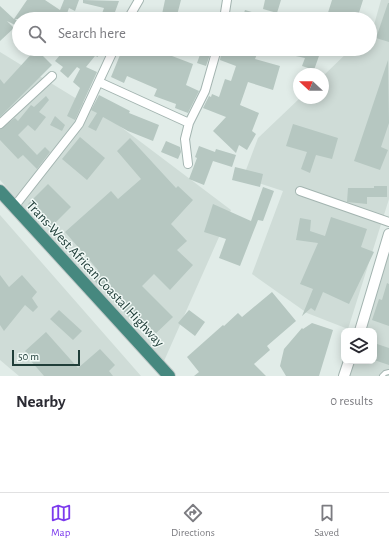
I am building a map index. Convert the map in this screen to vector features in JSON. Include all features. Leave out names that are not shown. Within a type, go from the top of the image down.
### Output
[{"type":"highway","name":"Trans-West African Coastal Highway","points":[[0,191],[169,376]]},
{"type":"street","points":[[132,12],[139,0]]},
{"type":"street","points":[[225,12],[227,0]]},
{"type":"street","points":[[14,207],[80,124],[111,56]]},
{"type":"street","points":[[188,164],[186,139],[189,123],[204,91],[215,56]]},
{"type":"street","points":[[0,124],[52,76]]},
{"type":"street","points":[[100,82],[189,123]]},
{"type":"street","points":[[300,191],[389,222]]},
{"type":"street","points":[[361,328],[389,234]]},
{"type":"street","points":[[344,376],[348,364]]},
{"type":"lane","points":[[382,376],[389,372]]},
{"type":"shaded area","points":[[381,0],[389,0],[389,199],[348,328],[345,328],[307,313],[252,274],[283,191],[243,178],[258,138],[294,104],[329,104],[329,70],[344,56],[377,56],[377,14]]},
{"type":"shaded area","points":[[0,52],[113,121],[231,210],[164,361],[0,180]]},
{"type":"shaded area","points":[[0,215],[141,376],[19,376],[0,360]]},
{"type":"shaded area","points":[[389,233],[389,376],[344,376],[347,364],[377,364],[377,328],[359,328]]},
{"type":"building","points":[[27,0],[45,0],[60,10],[64,0],[79,0],[75,11],[69,8],[68,12],[19,12]]},
{"type":"building","points":[[83,0],[119,1],[115,12],[103,12],[104,8],[83,3]]},
{"type":"building","points":[[165,0],[181,0],[178,12],[162,12]]},
{"type":"building","points":[[265,0],[281,0],[277,12],[263,9]]},
{"type":"building","points":[[332,0],[363,0],[359,12],[328,12]]},
{"type":"building","points":[[389,3],[389,42],[377,38]]},
{"type":"building","points":[[0,6],[12,17],[12,24],[7,21],[12,26],[12,30],[0,41]]},
{"type":"building","points":[[30,56],[43,56],[52,65],[0,117],[0,79],[4,84]]},
{"type":"building","points":[[59,56],[95,56],[86,67],[97,72],[75,120],[67,116],[80,88],[73,82],[80,69],[77,67],[68,78],[60,71],[63,67],[55,61]]},
{"type":"building","points":[[120,56],[172,56],[193,64],[186,85],[199,91],[188,113],[175,108],[176,104],[154,96],[157,89],[127,76],[124,83],[111,77]]},
{"type":"building","points":[[200,56],[210,56],[206,66],[197,63]]},
{"type":"building","points":[[221,56],[256,56],[255,59],[280,66],[273,90],[248,82],[240,105],[259,113],[252,131],[256,134],[247,150],[239,145],[236,153],[213,131],[226,117],[203,108],[209,96],[211,97],[212,94],[219,97],[225,79],[231,81],[236,66],[220,60]]},
{"type":"building","points":[[296,56],[319,56],[315,68],[302,66],[305,58]]},
{"type":"building","points":[[388,60],[389,123],[381,147],[388,150],[380,170],[354,161]]},
{"type":"building","points":[[99,95],[130,111],[129,113],[159,125],[153,141],[128,131],[103,117],[96,131],[88,127],[97,113],[91,110]]},
{"type":"building","points":[[46,96],[49,100],[39,112],[46,117],[35,131],[28,125],[18,135],[37,155],[45,147],[50,152],[37,169],[23,155],[18,159],[0,140],[0,129],[15,118],[18,121],[31,105],[34,107]]},
{"type":"building","points":[[55,116],[65,125],[62,131],[50,125]]},
{"type":"building","points":[[293,124],[338,138],[332,159],[316,155],[310,173],[301,169],[307,152],[286,146]]},
{"type":"building","points":[[80,137],[105,158],[87,180],[62,159]]},
{"type":"building","points":[[130,138],[176,188],[178,186],[193,200],[171,224],[187,241],[177,250],[193,265],[170,290],[154,274],[142,286],[173,317],[150,339],[91,277],[98,270],[65,232],[111,191],[118,199],[141,179],[117,151]]},
{"type":"building","points":[[166,141],[180,147],[181,152],[178,159],[161,152]]},
{"type":"building","points":[[199,146],[215,152],[216,149],[236,155],[232,167],[213,161],[204,185],[189,179],[197,158],[195,157]]},
{"type":"building","points":[[235,167],[263,174],[260,187],[232,180]]},
{"type":"building","points":[[48,184],[71,207],[51,227],[28,204]]},
{"type":"building","points":[[374,186],[387,186],[387,197],[367,197],[367,204],[347,202],[348,188],[374,188]]},
{"type":"building","points":[[263,187],[274,191],[263,221],[258,220],[240,266],[219,258],[226,239],[204,232],[213,204],[251,221]]},
{"type":"building","points":[[331,217],[367,229],[361,247],[374,252],[349,304],[323,292],[315,311],[311,308],[302,316],[313,289],[300,284],[318,243],[296,240],[300,218],[311,220],[310,231],[325,236]]},
{"type":"building","points":[[0,275],[9,287],[22,275],[37,292],[32,298],[38,307],[33,312],[25,305],[4,331],[0,325]]},
{"type":"building","points":[[387,283],[389,284],[389,326],[372,320],[379,299],[382,300]]},
{"type":"building","points":[[272,292],[296,321],[267,346],[270,350],[254,364],[266,376],[194,376],[199,372],[187,357],[238,313],[242,317]]},
{"type":"building","points":[[59,310],[82,331],[73,340],[50,319]]},
{"type":"building","points":[[189,310],[205,322],[195,336],[178,323]]},
{"type":"building","points":[[312,323],[333,330],[319,376],[286,376],[280,366],[284,349],[302,328],[303,329]]},
{"type":"building","points":[[46,332],[78,368],[100,349],[115,365],[109,371],[113,376],[44,376],[31,361],[32,359],[25,351]]},
{"type":"building","points":[[377,344],[389,348],[389,365],[377,361]]}]
